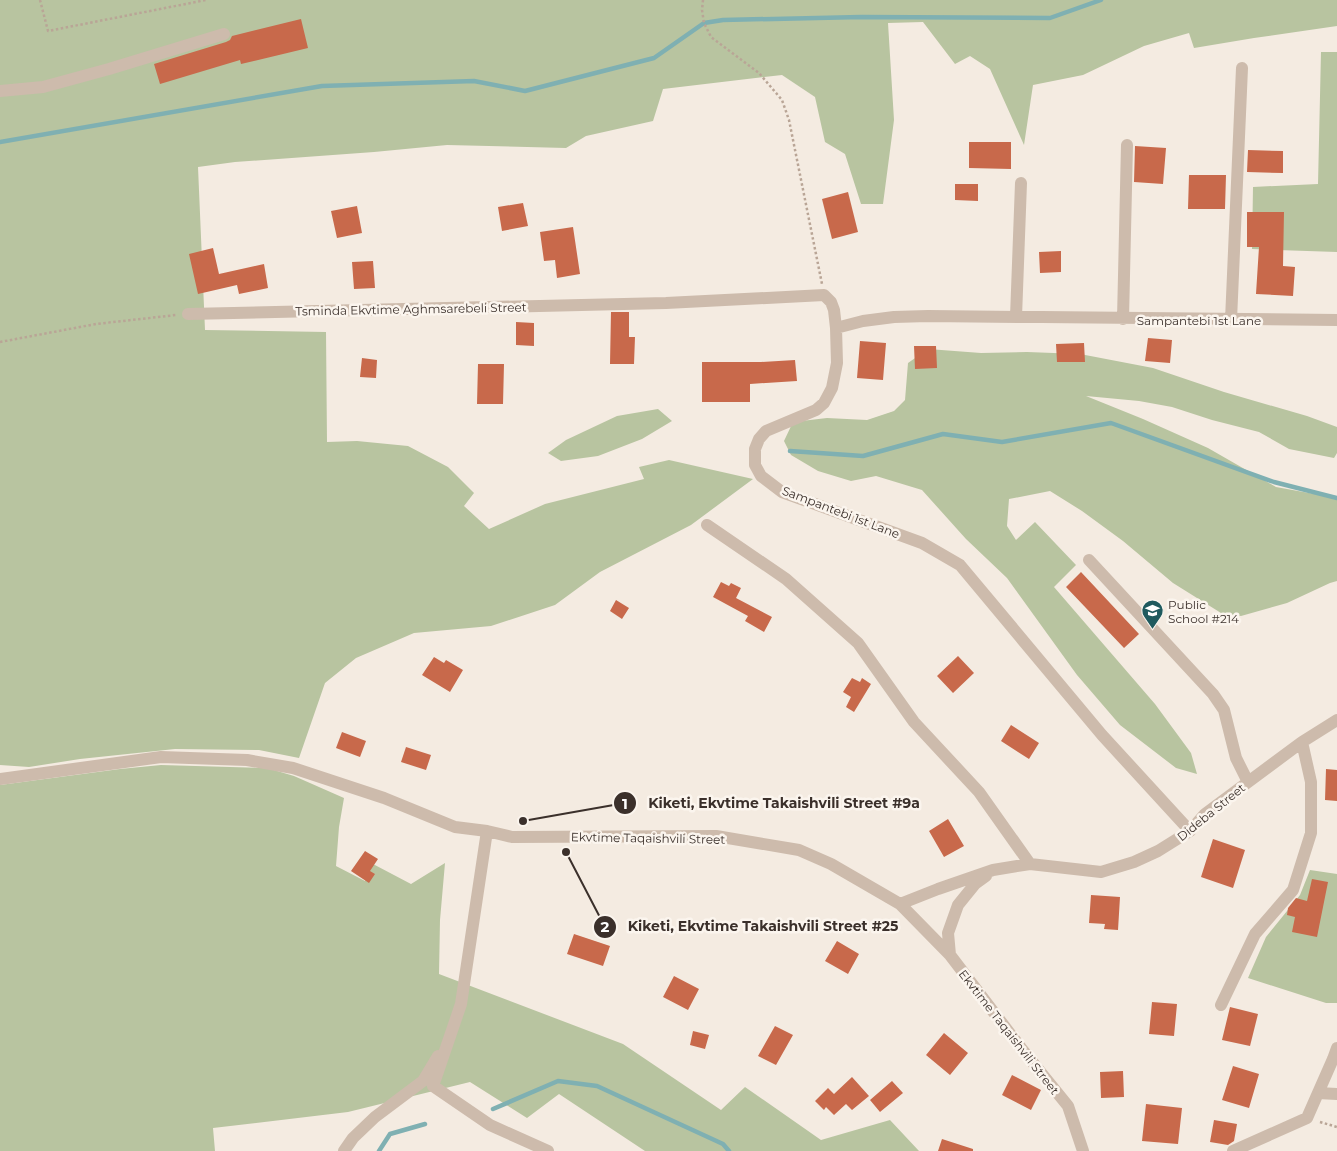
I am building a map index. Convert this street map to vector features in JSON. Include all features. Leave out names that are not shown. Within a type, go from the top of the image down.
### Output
[{"type":"street","points":[[0,92],[43,87],[224,34]]},
{"type":"street","points":[[1231,320],[1242,68]]},
{"type":"street","points":[[1123,319],[1127,145]]},
{"type":"street","points":[[1016,317],[1021,183]]},
{"type":"street","name":"Tsminda Ekvtime Aghmsarebeli Street","points":[[188,314],[666,303],[824,295]]},
{"type":"street","points":[[824,295],[832,302],[836,328]]},
{"type":"street","name":"Sampantebi 1st Lane","points":[[1190,831],[1102,735],[960,565],[922,543],[782,492],[761,476],[754,465],[755,449],[758,439],[766,431],[816,410],[824,402],[832,388],[837,363],[836,328],[863,321],[894,317],[1337,320]]},
{"type":"street","points":[[707,525],[786,579],[858,643],[914,722],[979,792],[1030,864]]},
{"type":"street","points":[[1089,560],[1213,694],[1224,710],[1236,758],[1248,782]]},
{"type":"street","name":"Dideba Street","points":[[900,904],[993,870],[1030,864],[1101,872],[1134,862],[1158,851],[1190,831],[1205,814],[1302,742],[1337,720]]},
{"type":"street","points":[[1221,1005],[1255,934],[1293,890],[1310,833],[1311,782],[1302,742]]},
{"type":"street","name":"Ekvtime Taqaishvili Street","points":[[0,779],[162,757],[247,760],[293,768],[384,798],[455,827],[487,831],[512,837],[716,836],[799,850],[831,864],[900,904],[950,955],[1068,1106],[1083,1151]]},
{"type":"street","points":[[487,831],[461,1004],[433,1086],[490,1125],[548,1151]]},
{"type":"street","points":[[950,955],[948,933],[958,905],[976,884],[993,870]]},
{"type":"street","points":[[344,1151],[353,1138],[374,1117],[423,1081],[450,1037]]},
{"type":"street","points":[[1233,1151],[1306,1118],[1334,1059],[1337,1048]]},
{"type":"street","points":[[1318,1093],[1337,1094]]},
{"type":"path","points":[[40,0],[48,31],[206,0]]},
{"type":"path","points":[[703,0],[704,23],[711,37],[760,73],[782,100],[788,120],[824,295]]},
{"type":"path","points":[[0,342],[96,324],[188,314]]},
{"type":"path","points":[[1306,1118],[1337,1127]]},
{"type":"green space","points":[[0,0],[1337,0],[1337,26],[1194,48],[1189,33],[1144,46],[1083,75],[1033,85],[1024,145],[990,69],[970,56],[955,64],[923,22],[888,23],[894,120],[883,204],[861,204],[845,154],[825,142],[815,97],[782,75],[663,89],[653,121],[586,136],[566,148],[447,145],[235,162],[198,167],[205,330],[326,332],[327,442],[357,441],[408,446],[448,467],[474,493],[464,506],[489,529],[545,504],[644,479],[639,467],[669,460],[753,479],[691,525],[600,572],[555,605],[491,626],[414,633],[356,658],[325,683],[299,758],[259,750],[175,749],[80,759],[29,767],[0,765]]},
{"type":"green space","points":[[1321,52],[1337,52],[1337,252],[1252,249],[1253,187],[1318,184]]},
{"type":"green space","points":[[928,349],[981,353],[1080,354],[1153,368],[1337,427],[1337,453],[1334,458],[1289,449],[1259,432],[1172,407],[1139,401],[1086,396],[1208,448],[1276,487],[1337,497],[1337,581],[1287,603],[1241,616],[1221,613],[1173,583],[1123,541],[1082,511],[1050,491],[1009,499],[1007,526],[1016,540],[1035,522],[1076,565],[1054,587],[1155,704],[1191,753],[1197,774],[1176,768],[1120,725],[1077,675],[1007,578],[966,539],[922,490],[876,476],[851,481],[818,471],[791,455],[784,441],[793,422],[827,418],[867,420],[894,411],[905,400],[908,363]]},
{"type":"green space","points":[[658,409],[672,421],[642,439],[598,456],[561,461],[548,453],[566,440],[617,416]]},
{"type":"green space","points":[[161,765],[267,768],[294,776],[344,798],[339,827],[336,866],[365,881],[373,864],[411,884],[445,863],[440,920],[439,974],[623,1044],[721,1110],[745,1087],[821,1140],[890,1120],[919,1151],[645,1151],[559,1094],[527,1118],[470,1082],[348,1112],[213,1128],[215,1151],[0,1151],[0,785]]},
{"type":"green space","points":[[1310,870],[1337,874],[1337,1003],[1326,1003],[1248,978],[1266,937],[1300,895]]},
{"type":"building","points":[[301,19],[308,48],[241,64],[240,60],[160,84],[154,64],[226,42],[232,36]]},
{"type":"building","points":[[969,142],[1011,142],[1011,169],[969,168]]},
{"type":"building","points":[[1135,146],[1166,148],[1163,184],[1134,182]]},
{"type":"building","points":[[1248,150],[1283,151],[1283,173],[1247,172]]},
{"type":"building","points":[[1189,175],[1226,175],[1225,209],[1188,209]]},
{"type":"building","points":[[955,184],[978,184],[978,201],[955,200]]},
{"type":"building","points":[[848,192],[858,232],[832,239],[822,199]]},
{"type":"building","points":[[523,203],[528,226],[502,231],[498,207]]},
{"type":"building","points":[[357,206],[362,233],[337,238],[331,211]]},
{"type":"building","points":[[1247,212],[1284,212],[1283,266],[1295,267],[1293,296],[1256,294],[1259,247],[1247,247]]},
{"type":"building","points":[[573,227],[580,274],[557,278],[555,260],[544,261],[540,232]]},
{"type":"building","points":[[213,248],[219,274],[264,264],[268,288],[239,294],[237,285],[198,294],[189,254]]},
{"type":"building","points":[[1061,251],[1061,272],[1040,273],[1039,252]]},
{"type":"building","points":[[373,261],[375,288],[354,289],[352,262]]},
{"type":"building","points":[[611,312],[629,312],[629,337],[635,337],[634,364],[610,364]]},
{"type":"building","points":[[516,322],[534,323],[534,346],[516,345]]},
{"type":"building","points":[[1148,338],[1172,340],[1170,363],[1145,361]]},
{"type":"building","points":[[860,341],[886,343],[883,380],[857,378]]},
{"type":"building","points":[[1084,343],[1085,362],[1057,362],[1056,344]]},
{"type":"building","points":[[914,346],[936,346],[937,368],[915,369]]},
{"type":"building","points":[[362,358],[377,360],[376,378],[360,377]]},
{"type":"building","points":[[795,360],[797,381],[750,384],[750,402],[702,402],[702,362]]},
{"type":"building","points":[[478,364],[504,364],[503,404],[477,404]]},
{"type":"building","points":[[1081,572],[1139,634],[1124,648],[1066,587]]},
{"type":"building","points":[[721,582],[729,586],[731,583],[741,588],[736,598],[772,617],[764,632],[745,621],[748,616],[713,597]]},
{"type":"building","points":[[616,600],[629,608],[622,619],[610,611]]},
{"type":"building","points":[[958,656],[974,673],[953,693],[937,676]]},
{"type":"building","points":[[434,657],[444,663],[446,660],[463,670],[450,692],[422,675]]},
{"type":"building","points":[[852,678],[860,682],[862,678],[871,684],[854,712],[846,707],[851,697],[843,692]]},
{"type":"building","points":[[1011,725],[1039,743],[1029,759],[1001,741]]},
{"type":"building","points":[[342,732],[366,741],[360,757],[336,748]]},
{"type":"building","points":[[406,747],[431,755],[426,770],[401,762]]},
{"type":"building","points":[[1326,769],[1337,770],[1337,801],[1325,800]]},
{"type":"building","points":[[948,819],[964,846],[944,857],[929,831]]},
{"type":"building","points":[[1213,839],[1245,850],[1233,888],[1201,877]]},
{"type":"building","points":[[365,851],[378,859],[370,871],[375,874],[369,883],[351,871]]},
{"type":"building","points":[[1312,879],[1328,882],[1317,937],[1292,932],[1295,917],[1287,915],[1288,908],[1296,898],[1307,901]]},
{"type":"building","points":[[1091,895],[1120,897],[1118,930],[1104,929],[1105,924],[1089,923]]},
{"type":"building","points":[[574,934],[610,946],[603,966],[567,954]]},
{"type":"building","points":[[837,941],[859,954],[848,974],[825,961]]},
{"type":"building","points":[[674,976],[699,989],[688,1010],[663,997]]},
{"type":"building","points":[[1152,1002],[1177,1004],[1174,1036],[1149,1034]]},
{"type":"building","points":[[1230,1007],[1258,1014],[1250,1046],[1222,1040]]},
{"type":"building","points":[[775,1026],[793,1035],[776,1065],[758,1056]]},
{"type":"building","points":[[693,1031],[709,1035],[705,1049],[690,1045]]},
{"type":"building","points":[[944,1033],[968,1053],[950,1075],[926,1055]]},
{"type":"building","points":[[1233,1066],[1259,1074],[1249,1108],[1222,1100]]},
{"type":"building","points":[[1123,1071],[1124,1097],[1101,1098],[1100,1072]]},
{"type":"building","points":[[1012,1075],[1041,1090],[1031,1110],[1002,1095]]},
{"type":"building","points":[[852,1077],[869,1096],[852,1110],[846,1104],[834,1115],[826,1107],[824,1110],[815,1101],[828,1088],[834,1094]]},
{"type":"building","points":[[892,1081],[903,1093],[880,1112],[870,1100]]},
{"type":"building","points":[[1146,1104],[1182,1108],[1178,1144],[1142,1141]]},
{"type":"building","points":[[1214,1120],[1237,1124],[1234,1141],[1228,1145],[1210,1142]]},
{"type":"building","points":[[942,1139],[973,1149],[973,1151],[938,1151]]},
{"type":"waterway","points":[[0,142],[322,86],[474,81],[525,91],[654,58],[704,23],[723,20],[861,17],[1050,18],[1101,0]]},
{"type":"waterway","points":[[790,451],[863,456],[943,434],[1002,442],[1111,423],[1274,482],[1337,498]]},
{"type":"waterway","points":[[493,1109],[558,1081],[597,1086],[723,1144],[729,1151]]},
{"type":"waterway","points":[[379,1151],[390,1134],[425,1124]]},
{"type":"place","name":"Public School #214","points":[[1152,630]]},
{"type":"place","name":"Kiketi, Ekvtime Takaishvili Street #9a","points":[[523,821]]},
{"type":"place","name":"Kiketi, Ekvtime Takaishvili Street #25","points":[[566,852]]}]
